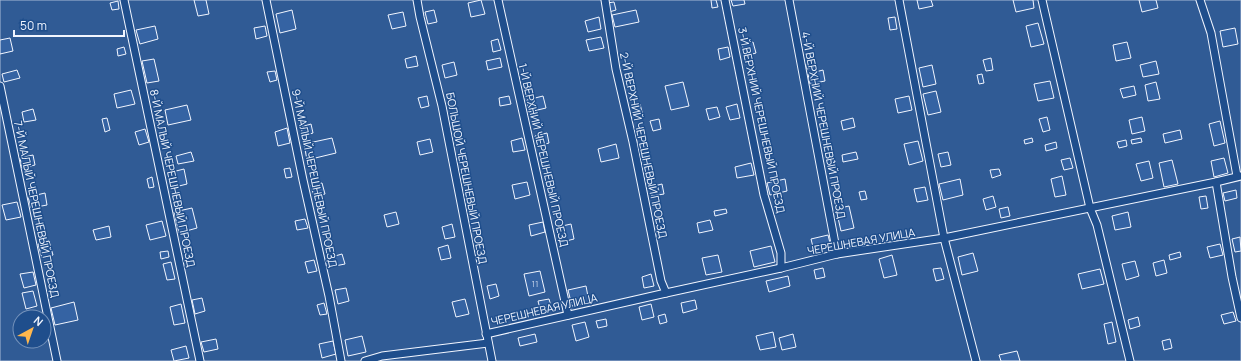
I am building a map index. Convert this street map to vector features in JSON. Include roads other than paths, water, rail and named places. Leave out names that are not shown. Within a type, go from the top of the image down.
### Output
[{"type":"lane","name":"8-Й МАЛЫЙ ЧЕРЕШНЕВЫЙ ПРОЕЗД","points":[[124,0],[200,361]]},
{"type":"lane","name":"9-Й МАЛЫЙ ЧЕРЕШНЕВЫЙ ПРОЕЗД","points":[[266,0],[329,296],[341,361]]},
{"type":"lane","name":"БОЛЬШОЙ ЧЕРЕШНЕВЫЙ ПРОЕЗД","points":[[417,0],[420,18],[442,106],[492,361]]},
{"type":"lane","name":"1-Й ВЕРХНИЙ ЧЕРЕШНЕВЫЙ ПРОЕЗД","points":[[498,0],[568,315]]},
{"type":"lane","name":"2-Й ВЕРХНИЙ ЧЕРЕШНЕВЫЙ ПРОЕЗД","points":[[605,0],[616,69],[633,142],[660,281],[666,293]]},
{"type":"lane","name":"3-Й ВЕРХНИЙ ЧЕРЕШНЕВЫЙ ПРОЕЗД","points":[[725,0],[764,195],[781,253],[781,268]]},
{"type":"lane","name":"4-Й ВЕРХНИЙ ЧЕРЕШНЕВЫЙ ПРОЕЗД","points":[[789,0],[837,254]]},
{"type":"lane","points":[[899,0],[944,238],[976,361]]},
{"type":"lane","points":[[1042,0],[1090,208],[1097,226],[1130,361]]},
{"type":"lane","points":[[1200,0],[1211,33],[1239,176]]},
{"type":"lane","name":"7-Й МАЛЫЙ ЧЕРЕШНЕВЫЙ ПРОЕЗД","points":[[0,86],[57,361]]},
{"type":"lane","name":"ЧЕРЕШНЕВАЯ УЛИЦА","points":[[486,334],[781,268],[837,254],[944,238],[1239,176]]},
{"type":"lane","points":[[1216,182],[1232,277],[1241,318]]},
{"type":"lane","name":"ЧЕРЕШНЕВАЯ УЛИЦА","points":[[365,361],[382,356],[488,343]]}]
